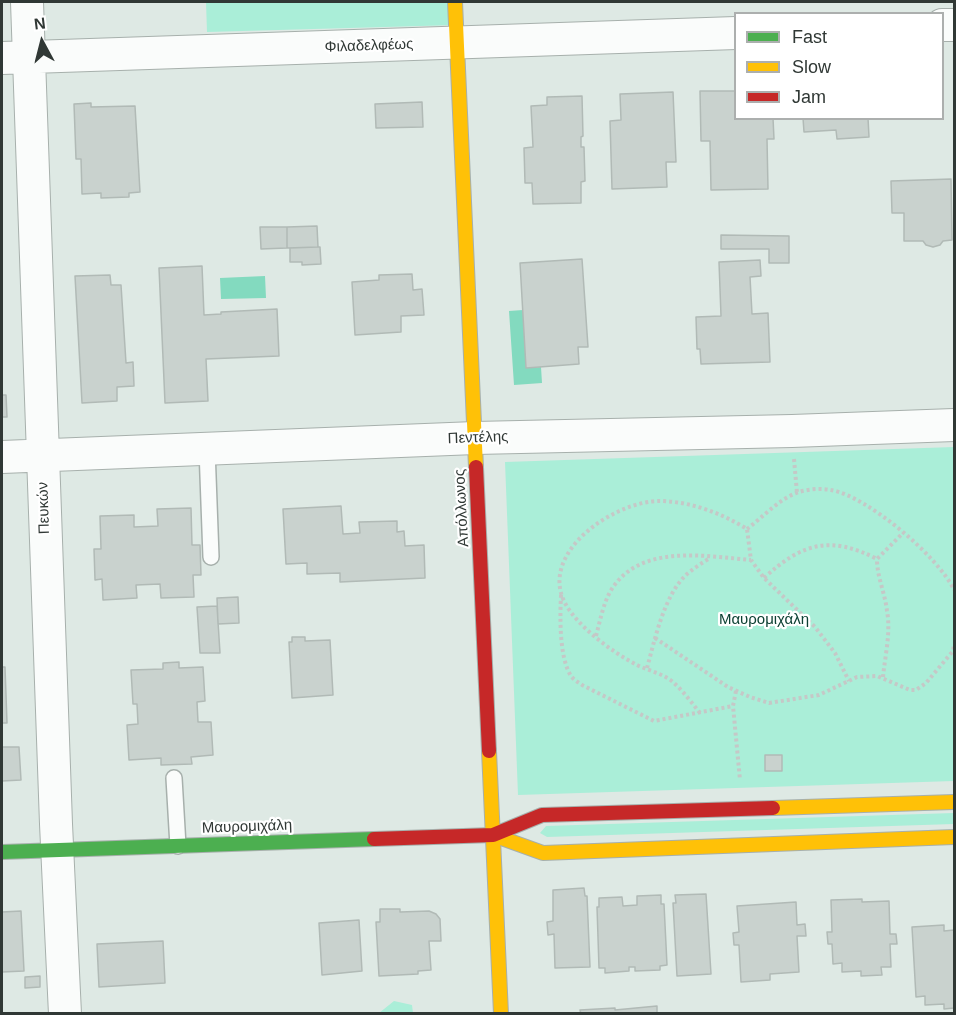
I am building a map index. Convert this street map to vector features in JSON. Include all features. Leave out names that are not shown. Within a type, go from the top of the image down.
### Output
[{"type":"street","name":"Πευκών","points":[[27,2],[16,57],[43,456],[65,1014]]},
{"type":"street","name":"Απόλλωνος","points":[[455,2],[501,1014]]},
{"type":"street","name":"Φιλαδελφέως","points":[[16,57],[734,33]]},
{"type":"street","name":"Πεντέλης","points":[[2,457],[475,438],[954,425]]},
{"type":"street","name":"Μαυρομιχάλη","points":[[2,852],[493,835],[542,815],[954,802]]},
{"type":"street","name":"Μαυρομιχάλη","points":[[493,835],[543,853],[954,837]]},
{"type":"lane","points":[[207,449],[211,557]]},
{"type":"lane","points":[[174,778],[178,846]]},
{"type":"path","points":[[747,529],[778,504],[797,493],[814,489],[832,490],[872,507],[928,555],[954,590]]},
{"type":"path","points":[[733,706],[654,721],[572,678],[567,666],[563,643],[558,577],[569,551],[606,516],[625,508],[651,502],[678,502],[707,510],[747,529]]},
{"type":"path","points":[[747,529],[751,560],[764,578],[815,627],[835,653],[849,681]]},
{"type":"path","points":[[883,677],[888,611],[877,568],[877,559],[903,533]]},
{"type":"path","points":[[764,578],[796,552],[811,548],[839,546],[860,551],[877,559]]},
{"type":"path","points":[[596,636],[602,611],[610,592],[620,577],[644,561],[660,558],[711,557],[751,560]]},
{"type":"path","points":[[647,668],[655,638],[675,589],[686,575],[711,557]]},
{"type":"path","points":[[561,594],[579,623],[637,665],[657,672],[674,683],[700,713]]},
{"type":"path","points":[[655,638],[711,678],[750,698],[769,703],[819,695],[857,677],[883,677],[910,690],[916,690],[926,683],[952,651],[954,644]]},
{"type":"path","points":[[735,691],[733,706],[742,808]]},
{"type":"green space","points":[[206,2],[454,2],[456,25],[207,32]]},
{"type":"green space","name":"Μαυρομιχάλη","points":[[954,447],[954,781],[518,795],[505,462]]},
{"type":"green space","points":[[954,813],[954,824],[547,837],[540,833],[546,826]]},
{"type":"green space","points":[[394,1001],[412,1005],[413,1013],[379,1013]]},
{"type":"shaded area","points":[[265,276],[266,298],[221,299],[220,278]]},
{"type":"shaded area","points":[[523,310],[526,368],[541,367],[542,383],[514,385],[509,311]]},
{"type":"building","points":[[700,91],[734,91],[734,120],[773,120],[774,139],[767,139],[768,189],[711,190],[710,141],[701,141]]},
{"type":"building","points":[[673,92],[676,162],[666,162],[667,187],[612,189],[610,121],[621,120],[620,94]]},
{"type":"building","points":[[582,96],[581,147],[584,147],[585,181],[581,182],[581,203],[533,204],[532,183],[525,183],[524,148],[533,147],[531,106],[547,105],[547,97]]},
{"type":"building","points":[[422,102],[423,127],[376,128],[375,104]]},
{"type":"building","points":[[91,103],[91,107],[135,106],[140,192],[129,193],[129,197],[101,198],[101,193],[82,194],[81,159],[76,159],[74,104]]},
{"type":"building","points":[[803,120],[868,120],[869,137],[837,139],[836,130],[804,132]]},
{"type":"building","points":[[951,179],[952,240],[943,241],[940,245],[933,247],[926,245],[923,241],[904,241],[904,213],[892,213],[891,181]]},
{"type":"building","points":[[317,226],[318,247],[287,248],[287,227]]},
{"type":"building","points":[[260,227],[287,227],[287,248],[261,249]]},
{"type":"building","points":[[721,235],[789,236],[789,263],[769,263],[769,249],[721,249]]},
{"type":"building","points":[[320,247],[321,264],[302,265],[302,262],[290,262],[290,248]]},
{"type":"building","points":[[582,259],[588,347],[578,347],[579,364],[526,368],[520,263]]},
{"type":"building","points":[[760,260],[761,276],[750,277],[752,314],[768,313],[770,362],[701,364],[700,349],[697,349],[696,317],[721,316],[719,262]]},
{"type":"building","points":[[202,266],[204,315],[277,309],[279,356],[206,359],[208,401],[165,403],[159,268]]},
{"type":"building","points":[[412,274],[413,290],[422,289],[424,315],[401,316],[401,332],[355,335],[352,282],[379,280],[379,275]]},
{"type":"building","points":[[110,275],[111,285],[121,285],[126,363],[133,362],[134,386],[117,387],[117,401],[82,403],[75,276]]},
{"type":"building","points":[[2,395],[6,395],[7,417],[2,417]]},
{"type":"building","points":[[341,506],[343,534],[360,533],[359,522],[397,521],[397,532],[404,531],[405,546],[424,545],[425,578],[340,582],[340,573],[307,574],[307,563],[286,564],[283,509]]},
{"type":"building","points":[[191,508],[192,545],[200,545],[201,575],[193,575],[194,597],[161,598],[160,584],[136,585],[137,598],[103,600],[102,579],[95,580],[94,549],[101,549],[100,516],[134,515],[134,527],[158,526],[157,509]]},
{"type":"building","points":[[238,597],[239,623],[218,624],[217,598]]},
{"type":"building","points":[[217,606],[220,653],[200,653],[197,607]]},
{"type":"building","points":[[292,637],[305,637],[305,641],[330,640],[333,695],[292,698],[289,642],[292,642]]},
{"type":"building","points":[[179,662],[179,668],[203,667],[205,701],[197,702],[198,722],[211,722],[213,755],[191,757],[192,764],[161,765],[161,758],[129,760],[127,725],[138,724],[137,704],[133,704],[131,670],[163,669],[163,663]]},
{"type":"building","points":[[2,667],[5,667],[7,723],[2,723]]},
{"type":"building","points":[[2,747],[19,747],[21,780],[2,781]]},
{"type":"building","points":[[765,755],[782,755],[782,771],[765,771]]},
{"type":"building","points":[[584,888],[585,896],[587,896],[590,967],[555,968],[554,934],[548,935],[547,922],[553,921],[553,890]]},
{"type":"building","points":[[706,894],[711,974],[677,976],[673,903],[676,903],[675,895]]},
{"type":"building","points":[[661,895],[661,904],[664,904],[667,965],[660,966],[660,970],[635,971],[635,967],[629,967],[629,971],[605,973],[605,968],[599,968],[597,907],[599,907],[599,898],[622,897],[623,906],[637,905],[637,896]]},
{"type":"building","points":[[862,899],[862,902],[889,901],[890,934],[896,934],[897,944],[890,944],[891,967],[881,967],[882,975],[861,976],[861,971],[842,972],[842,963],[833,964],[832,944],[828,944],[827,932],[832,932],[831,900]]},
{"type":"building","points":[[796,902],[797,925],[805,924],[806,936],[797,936],[799,972],[770,974],[770,980],[741,982],[739,945],[734,945],[733,933],[739,932],[737,906]]},
{"type":"building","points":[[380,909],[400,909],[400,912],[429,911],[436,914],[440,919],[441,941],[429,941],[431,970],[418,971],[418,974],[379,976],[376,922],[380,922]]},
{"type":"building","points":[[21,911],[24,971],[2,972],[2,912]]},
{"type":"building","points":[[359,920],[362,971],[322,975],[319,923]]},
{"type":"building","points":[[944,925],[944,931],[954,930],[954,1008],[944,1009],[944,1004],[925,1005],[925,996],[916,997],[912,927]]},
{"type":"building","points":[[163,941],[165,983],[99,987],[97,944]]},
{"type":"building","points":[[40,976],[40,987],[25,988],[25,977]]},
{"type":"building","points":[[657,1006],[657,1014],[581,1014],[580,1010],[615,1008],[615,1010]]},
{"type":"traffic: fast","points":[[2,852],[374,839]]},
{"type":"traffic: slow","points":[[455,2],[476,467]]},
{"type":"traffic: slow","points":[[489,751],[501,1014]]},
{"type":"traffic: slow","points":[[773,808],[954,802]]},
{"type":"traffic: slow","points":[[493,835],[543,853],[954,837]]},
{"type":"traffic: jam","points":[[476,467],[489,751]]},
{"type":"traffic: jam","points":[[374,839],[493,835],[542,815],[773,808]]}]
